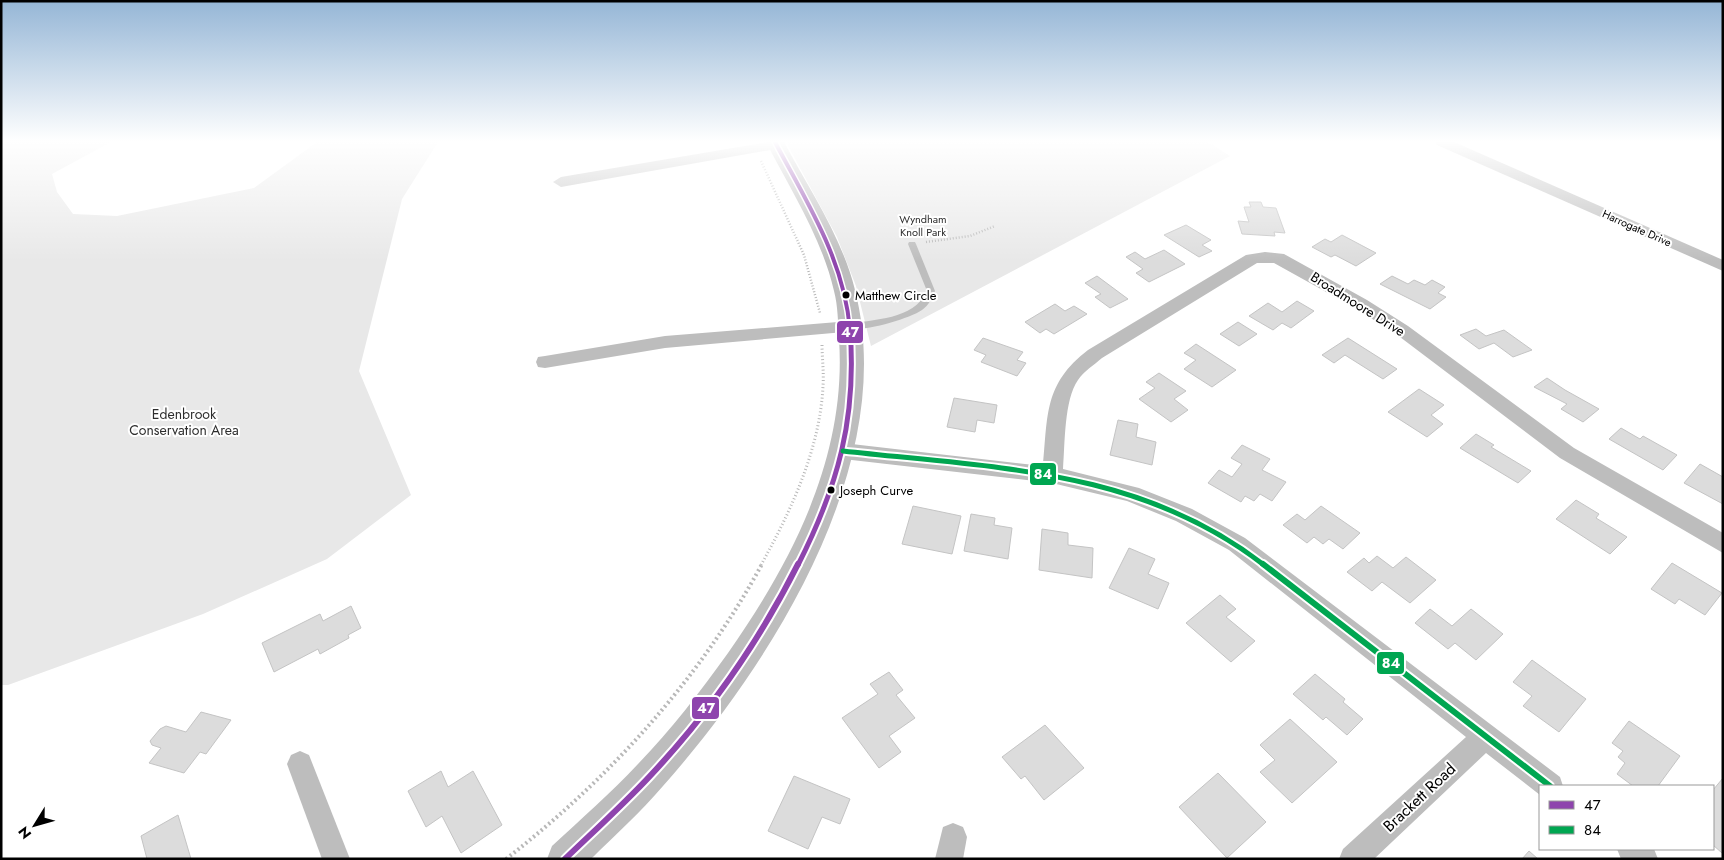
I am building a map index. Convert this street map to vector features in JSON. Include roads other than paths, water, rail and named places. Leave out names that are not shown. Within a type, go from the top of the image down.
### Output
[{"type":"street","points":[[565,859],[650,776],[692,728],[728,679],[779,603],[804,557],[843,451],[852,406],[853,349],[850,327],[840,276],[826,242],[790,182]]},
{"type":"street","name":"Harrogate Drive","points":[[1533,182],[1723,266]]},
{"type":"street","name":"Broadmoore Drive","points":[[1052,475],[1062,399],[1067,381],[1080,367],[1095,354],[1252,259],[1278,258],[1354,299],[1402,330],[1567,453],[1723,544]]},
{"type":"street","points":[[544,362],[674,341],[850,327]]},
{"type":"street","points":[[843,451],[1052,475],[1131,494],[1184,515],[1237,544],[1549,785]]},
{"type":"street","name":"Brackett Road","points":[[1353,859],[1485,736]]},
{"type":"street","points":[[300,764],[336,859]]},
{"type":"street","points":[[1632,850],[1644,859]]},
{"type":"lane","points":[[850,327],[892,320],[915,308],[930,296],[931,291],[912,244]]},
{"type":"place","name":"Matthew Circle","points":[[846,295]]},
{"type":"place","name":"Joseph Curve","points":[[831,490]]},
{"type":"park label","name":"Wyndham Knoll Park","points":[[923,225]]},
{"type":"park label","name":"Edenbrook Conservation Area","points":[[184,422]]}]
